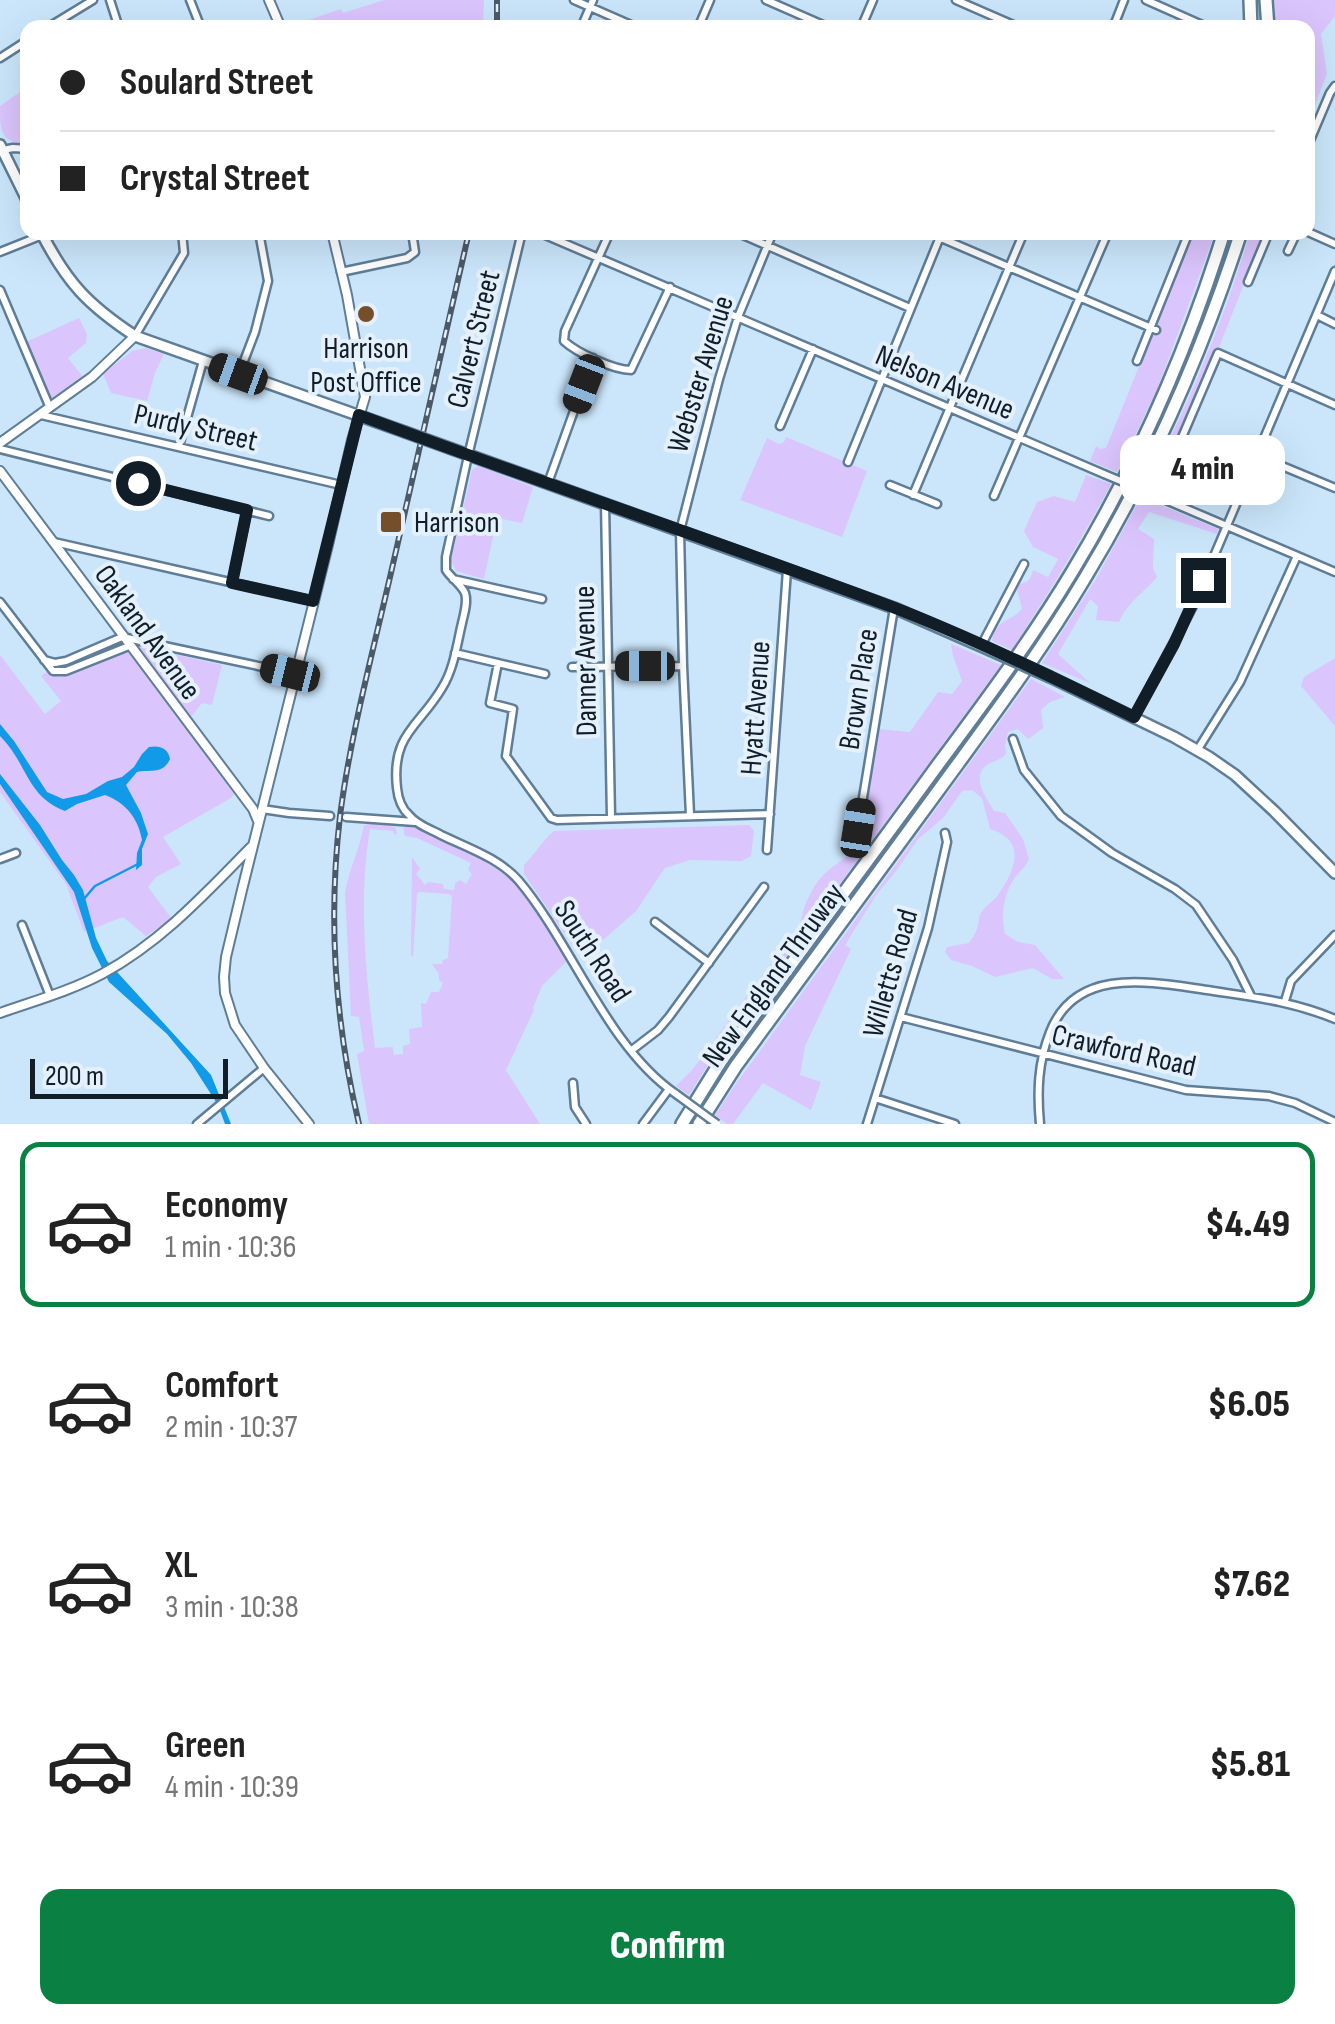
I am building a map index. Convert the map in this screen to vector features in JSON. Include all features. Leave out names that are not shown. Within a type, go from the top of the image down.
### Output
[{"type":"highway","name":"New England Thruway","points":[[682,1124],[728,1051],[1018,656],[1077,564],[1160,404],[1221,240]]},
{"type":"highway","name":"New England Thruway","points":[[699,1124],[736,1066],[1005,700],[1072,601],[1162,434],[1209,324],[1238,240]]},
{"type":"main road","points":[[2,147],[20,185]]},
{"type":"main road","points":[[48,240],[78,292],[135,336],[894,608],[1134,717],[1198,750],[1234,775],[1335,873]]},
{"type":"street","points":[[60,20],[93,0]]},
{"type":"street","points":[[574,0],[592,3],[623,20]]},
{"type":"street","points":[[766,0],[812,20]]},
{"type":"street","points":[[956,0],[1002,20]]},
{"type":"street","points":[[1146,0],[1191,20]]},
{"type":"street","points":[[1315,128],[1335,86]]},
{"type":"street","points":[[0,252],[28,240]]},
{"type":"street","points":[[0,446],[92,377],[135,336],[184,253],[183,240]]},
{"type":"street","points":[[238,374],[255,332],[268,281],[260,240]]},
{"type":"street","points":[[309,1124],[234,1025],[225,993],[226,957],[365,396],[334,240]]},
{"type":"street","points":[[342,272],[407,258],[415,252],[413,240]]},
{"type":"street","name":"Calvert Street","points":[[417,822],[405,812],[399,798],[400,745],[443,688],[455,652],[466,600],[464,590],[446,570],[446,564],[520,240]]},
{"type":"street","name":"Nelson Avenue","points":[[557,240],[1335,572]]},
{"type":"street","points":[[607,240],[565,331],[563,338],[571,348],[628,371],[670,287]]},
{"type":"street","points":[[754,240],[910,308]]},
{"type":"street","name":"Webster Avenue","points":[[690,815],[680,531],[738,317],[771,240]]},
{"type":"street","points":[[848,462],[939,240]]},
{"type":"street","points":[[951,240],[1153,328]]},
{"type":"street","points":[[913,494],[1021,240]]},
{"type":"street","points":[[994,496],[1104,240]]},
{"type":"street","points":[[1136,361],[1153,328],[1186,240]]},
{"type":"street","points":[[1248,282],[1266,240]]},
{"type":"street","points":[[1288,251],[1293,240]]},
{"type":"street","points":[[1134,717],[1186,620],[1335,271]]},
{"type":"street","points":[[0,290],[50,408]]},
{"type":"street","points":[[1316,315],[1335,324]]},
{"type":"street","points":[[780,426],[813,349]]},
{"type":"street","points":[[1180,442],[1218,353],[1335,405]]},
{"type":"street","points":[[548,483],[594,358]]},
{"type":"street","points":[[179,446],[203,361]]},
{"type":"street","name":"Purdy Street","points":[[40,415],[341,484]]},
{"type":"street","points":[[0,446],[269,516]]},
{"type":"street","points":[[1258,456],[1335,488]]},
{"type":"street","name":"Oakland Avenue","points":[[0,471],[259,822]]},
{"type":"street","points":[[890,485],[938,504]]},
{"type":"street","name":"Danner Avenue","points":[[605,504],[611,817]]},
{"type":"street","points":[[232,583],[247,510]]},
{"type":"street","points":[[54,542],[313,601]]},
{"type":"street","points":[[1198,750],[1240,682],[1297,556]]},
{"type":"street","points":[[986,648],[1024,564]]},
{"type":"street","name":"Hyatt Avenue","points":[[767,850],[787,570]]},
{"type":"street","points":[[452,578],[542,599]]},
{"type":"street","points":[[2,608],[58,673],[129,646]]},
{"type":"street","name":"Brown Place","points":[[852,834],[858,828],[894,608]]},
{"type":"street","points":[[47,664],[66,661],[122,637],[296,674]]},
{"type":"street","points":[[455,652],[545,674]]},
{"type":"street","points":[[498,663],[490,703],[513,709],[506,756],[553,819],[770,814]]},
{"type":"street","points":[[572,667],[683,666]]},
{"type":"street","points":[[1013,739],[1024,770],[1060,816],[1196,904],[1233,960],[1251,996]]},
{"type":"street","points":[[262,809],[330,816]]},
{"type":"street","points":[[346,817],[417,822]]},
{"type":"street","name":"South Road","points":[[417,822],[488,858],[514,876],[632,1050],[673,1091],[717,1124]]},
{"type":"street","name":"Willetts Road","points":[[867,1124],[940,880],[947,842],[944,833]]},
{"type":"street","points":[[0,1013],[115,967],[162,934],[254,844]]},
{"type":"street","points":[[0,859],[16,852]]},
{"type":"street","points":[[216,882],[230,875],[245,877]]},
{"type":"street","points":[[632,1050],[663,1024],[764,887]]},
{"type":"street","points":[[655,922],[709,963]]},
{"type":"street","points":[[22,925],[50,996]]},
{"type":"street","points":[[1285,1001],[1290,981],[1335,936]]},
{"type":"street","points":[[1040,1124],[1037,1091],[1043,1054],[1056,1016],[1068,1001],[1091,989],[1154,983],[1285,1001],[1335,1019]]},
{"type":"street","name":"Crawford Road","points":[[901,1017],[1186,1090],[1269,1096],[1335,1122]]},
{"type":"street","points":[[197,1124],[264,1068]]},
{"type":"street","points":[[573,1083],[575,1108],[586,1124]]},
{"type":"street","points":[[643,1124],[673,1091]]},
{"type":"street","points":[[875,1098],[955,1124]]},
{"type":"shaded area","points":[[384,0],[484,0],[483,20],[309,20],[341,9],[343,13]]},
{"type":"shaded area","points":[[1274,0],[1335,0],[1335,16],[1321,34],[1327,74],[1315,104],[1315,20],[1275,20]]},
{"type":"shaded area","points":[[20,92],[20,143],[3,134],[0,106]]},
{"type":"shaded area","points":[[1190,240],[1212,240],[1157,390],[1117,472],[1090,461],[1096,446],[1106,448]]},
{"type":"shaded area","points":[[1248,240],[1261,240],[1156,489],[1147,486],[1177,425],[1229,298]]},
{"type":"shaded area","points":[[79,318],[87,334],[86,343],[68,358],[83,377],[52,399],[26,342]]},
{"type":"shaded area","points":[[146,348],[164,354],[147,401],[111,393],[103,374],[132,351]]},
{"type":"shaded area","points":[[786,437],[867,471],[842,537],[740,500],[767,438],[779,444]]},
{"type":"shaded area","points":[[478,466],[533,487],[522,523],[497,518],[484,579],[456,571],[451,561],[472,470]]},
{"type":"shaded area","points":[[1086,475],[1111,484],[1088,526],[1012,650],[992,641],[1001,624],[1022,609],[1016,585],[1027,581],[1033,570],[1048,577],[1058,559],[1033,547],[1024,531],[1037,502],[1054,496],[1075,502]]},
{"type":"shaded area","points":[[1141,497],[1218,529],[1217,534],[1149,512],[1138,529],[1154,539],[1153,568],[1157,577],[1119,622],[1096,620],[1098,606],[1090,599],[1058,654],[1090,683],[1042,663],[1096,579]]},
{"type":"shaded area","points":[[951,644],[1001,665],[689,1095],[676,1086],[693,1069],[800,924],[819,880],[865,837],[863,826],[879,729],[910,732],[938,692],[952,694],[962,681]]},
{"type":"shaded area","points":[[138,646],[222,665],[212,705],[202,703],[191,717]]},
{"type":"shaded area","points":[[122,652],[133,658],[234,794],[163,837],[181,864],[156,877],[148,887],[172,919],[146,936],[123,917],[84,932],[66,884],[0,792],[0,655],[45,714],[61,701],[41,676],[48,671],[59,677]]},
{"type":"shaded area","points":[[1335,658],[1335,726],[1301,686],[1304,677]]},
{"type":"shaded area","points":[[1031,679],[1065,697],[1041,710],[1043,728],[1028,739],[1018,729],[1008,732],[1006,754],[984,768],[980,780],[994,811],[1005,813],[1023,839],[1029,859],[1007,892],[1005,934],[1018,942],[1035,945],[1064,979],[1052,979],[1033,968],[995,977],[951,960],[945,952],[947,947],[969,943],[981,913],[1009,876],[1015,857],[1010,841],[990,829],[982,798],[972,790],[962,791],[943,818],[918,839],[845,945],[851,949],[805,1046],[800,1075],[821,1082],[811,1110],[763,1083],[733,1124],[727,1124],[715,1115],[735,1085]]},
{"type":"shaded area","points":[[364,825],[395,827],[397,833],[370,829],[366,856],[365,938],[375,1048],[393,1047],[394,1055],[403,1054],[403,1046],[410,1044],[409,1029],[422,1027],[421,1003],[426,1004],[431,992],[439,992],[443,983],[432,964],[442,964],[448,958],[452,896],[449,894],[417,894],[411,955],[412,857],[420,869],[416,874],[425,885],[443,884],[444,889],[454,890],[455,883],[460,880],[466,884],[472,874],[468,870],[471,863],[405,836],[403,828],[410,825],[468,851],[509,878],[568,960],[542,986],[506,1070],[540,1124],[369,1124],[357,1054],[364,1051],[359,1017],[351,1016],[345,893]]},
{"type":"shaded area","points":[[749,825],[754,831],[751,856],[742,861],[690,860],[665,868],[636,911],[586,955],[575,949],[524,874],[524,865],[554,831]]},
{"type":"water","points":[[0,724],[47,792],[63,799],[86,794],[122,777],[149,747],[165,750],[170,759],[164,767],[137,772],[126,785],[148,834],[142,849],[142,865],[136,870],[142,840],[125,807],[105,795],[65,811],[52,805],[35,788],[0,736]]},
{"type":"water","points":[[0,774],[83,890],[96,938],[107,961],[211,1075],[231,1124],[225,1124],[218,1105],[191,1063],[167,1034],[109,982],[92,948],[74,892],[0,784]]},
{"type":"waterway","points":[[83,900],[95,886],[138,864]]},
{"type":"railway","points":[[497,0],[497,20]]},
{"type":"railway","points":[[359,1124],[344,1048],[336,971],[335,893],[340,816],[350,753],[467,240]]},
{"type":"place","name":"Harrison Post Office","points":[[366,314]]},
{"type":"place","name":"Harrison","points":[[391,522]]},
{"type":"route","points":[[138,483],[247,510],[232,583],[313,601],[359,415],[894,608],[1134,717],[1203,580]]}]
